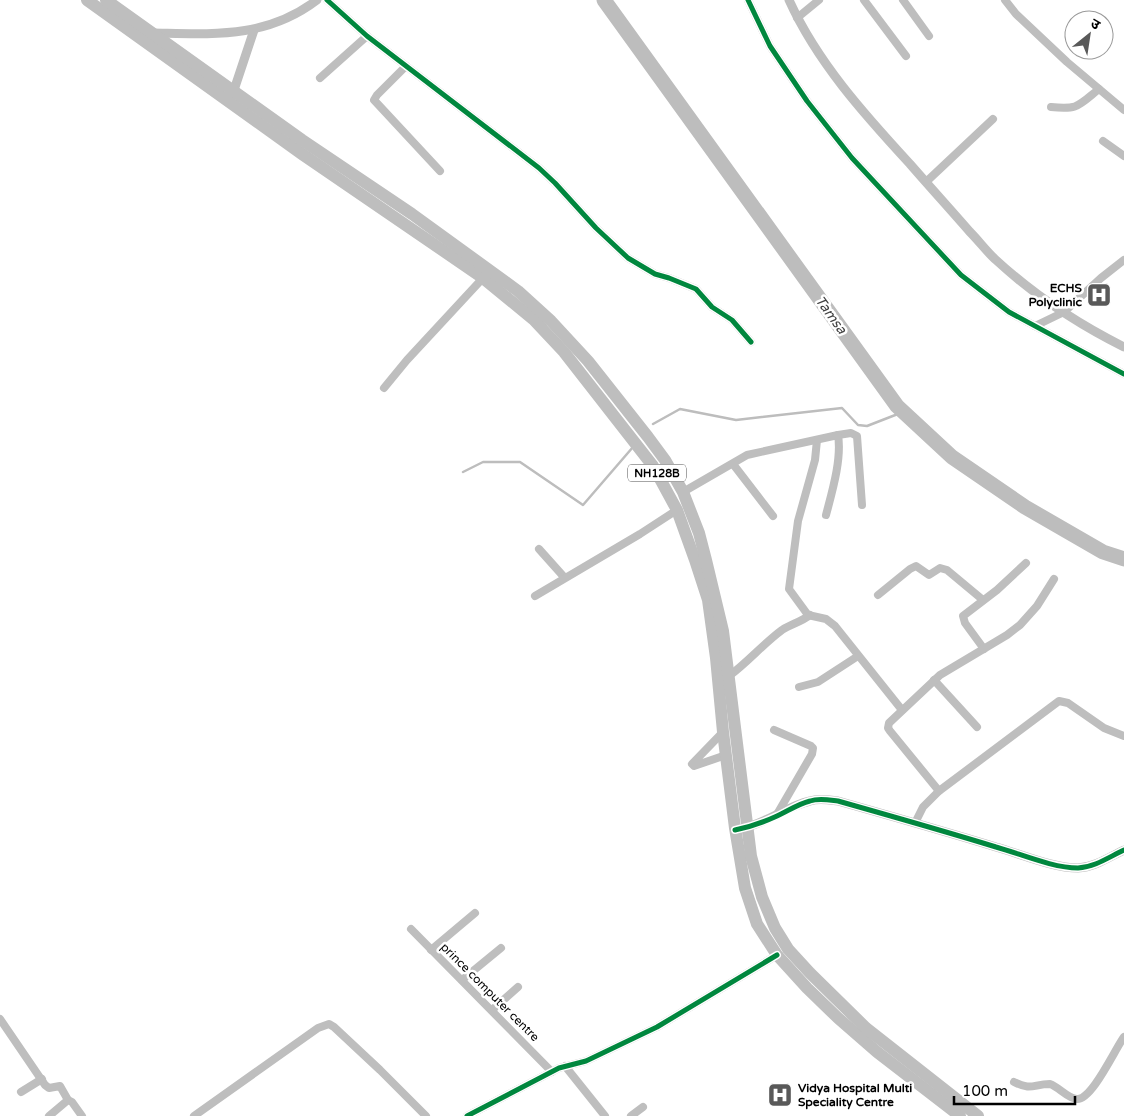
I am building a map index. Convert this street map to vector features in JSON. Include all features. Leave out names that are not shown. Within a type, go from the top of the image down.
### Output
[{"type":"highway","name":"NH128B","points":[[87,0],[134,34],[302,140],[412,214],[518,291],[551,321],[588,361],[648,437],[665,460],[683,492],[699,533],[717,603],[729,676],[745,888],[757,924],[777,956],[838,1018],[877,1052],[960,1116]]},
{"type":"highway","name":"NH128B","points":[[106,0],[152,33],[232,97],[483,278],[533,319],[564,352],[653,466],[676,510],[695,560],[708,600],[726,755],[741,829],[751,856],[762,897],[774,928],[788,949],[810,974],[866,1028],[978,1116]]},
{"type":"street","points":[[327,0],[367,36],[539,168],[596,228],[628,258],[655,274],[696,289],[712,307],[732,320],[751,342]]},
{"type":"street","points":[[748,0],[775,55],[807,101],[852,158],[960,275],[1009,312],[1124,374]]},
{"type":"street","points":[[789,0],[797,18],[823,59],[864,113],[995,260],[1043,298],[1099,335],[1124,347]]},
{"type":"street","points":[[797,18],[820,0]]},
{"type":"street","points":[[864,0],[906,56]]},
{"type":"street","points":[[903,0],[929,36]]},
{"type":"street","points":[[1005,0],[1016,14],[1099,90],[1124,110]]},
{"type":"street","points":[[134,34],[215,34],[254,30],[283,20],[314,1]]},
{"type":"street","points":[[232,97],[254,30]]},
{"type":"street","points":[[320,78],[367,36]]},
{"type":"street","points":[[406,66],[374,100],[440,172]]},
{"type":"street","points":[[1051,107],[1071,108],[1079,105],[1099,90]]},
{"type":"street","points":[[926,182],[993,119]]},
{"type":"street","points":[[1103,141],[1124,156]]},
{"type":"street","points":[[1035,326],[1064,312],[1124,260]]},
{"type":"street","points":[[384,388],[407,360],[483,278]]},
{"type":"street","points":[[683,492],[756,452],[851,433],[857,436],[862,505]]},
{"type":"street","points":[[826,515],[834,480],[839,445],[838,435]]},
{"type":"street","points":[[817,440],[815,460],[798,521],[788,586],[790,592],[810,616],[829,621],[902,710]]},
{"type":"street","points":[[733,464],[772,516]]},
{"type":"street","points":[[534,596],[640,534],[676,510]]},
{"type":"street","points":[[539,549],[564,577]]},
{"type":"street","points":[[984,649],[963,619],[966,613],[1026,563]]},
{"type":"street","points":[[878,594],[916,566],[928,575],[940,568],[947,570],[983,600]]},
{"type":"street","points":[[939,791],[888,728],[889,723],[945,671],[1014,630],[1025,620],[1054,579]]},
{"type":"street","points":[[729,676],[784,630],[810,616]]},
{"type":"street","points":[[798,687],[818,682],[858,656]]},
{"type":"street","points":[[934,680],[977,727]]},
{"type":"street","points":[[915,823],[924,807],[939,791],[1059,700],[1068,702],[1104,728],[1124,736]]},
{"type":"street","points":[[774,730],[813,748],[812,754],[776,816]]},
{"type":"street","points":[[723,732],[692,764],[694,766],[700,765],[726,755]]},
{"type":"street","points":[[741,829],[811,800],[824,799],[915,823],[1053,864],[1076,868],[1096,864],[1124,850]]},
{"type":"street","points":[[432,950],[475,913]]},
{"type":"street","name":"prince computer centre","points":[[411,929],[552,1072]]},
{"type":"street","points":[[462,980],[501,948]]},
{"type":"street","points":[[467,1116],[552,1072],[565,1066],[586,1061],[657,1027],[777,956]]},
{"type":"street","points":[[492,1010],[518,987]]},
{"type":"street","points":[[0,1019],[49,1088],[60,1086],[68,1100],[72,1102],[82,1116]]},
{"type":"street","points":[[194,1116],[318,1028],[328,1024],[334,1027],[380,1070],[426,1116]]},
{"type":"street","points":[[1014,1082],[1030,1088],[1050,1084],[1073,1098],[1081,1099],[1092,1088],[1124,1037]]},
{"type":"street","points":[[565,1066],[605,1116]]},
{"type":"street","points":[[21,1092],[42,1079]]},
{"type":"street","points":[[49,1116],[68,1100]]},
{"type":"street","points":[[632,1116],[643,1107]]},
{"type":"waterway","name":"Tamsa","points":[[604,0],[897,406],[952,457],[1025,507],[1103,552],[1124,559]]},
{"type":"waterway","points":[[653,424],[680,409],[736,420],[842,408],[858,425],[867,426],[903,412]]},
{"type":"waterway","points":[[463,472],[483,462],[520,462],[583,505],[633,447]]},
{"type":"cycle path","points":[[327,0],[367,36],[539,168],[596,228],[628,258],[655,274],[696,289],[712,307],[732,320],[751,342]]},
{"type":"cycle path","points":[[748,0],[770,46],[807,101],[852,158],[961,275],[1009,312],[1124,374]]},
{"type":"cycle path","points":[[735,830],[767,820],[806,802],[824,800],[838,801],[1058,866],[1084,867],[1096,864],[1124,850]]},
{"type":"cycle path","points":[[467,1116],[559,1068],[586,1061],[657,1027],[777,955]]},
{"type":"place","name":"ECHS Polyclinic","points":[[1099,295]]},
{"type":"place","name":"Vidya Hospital Multi Speciality Centre","points":[[780,1095]]}]
